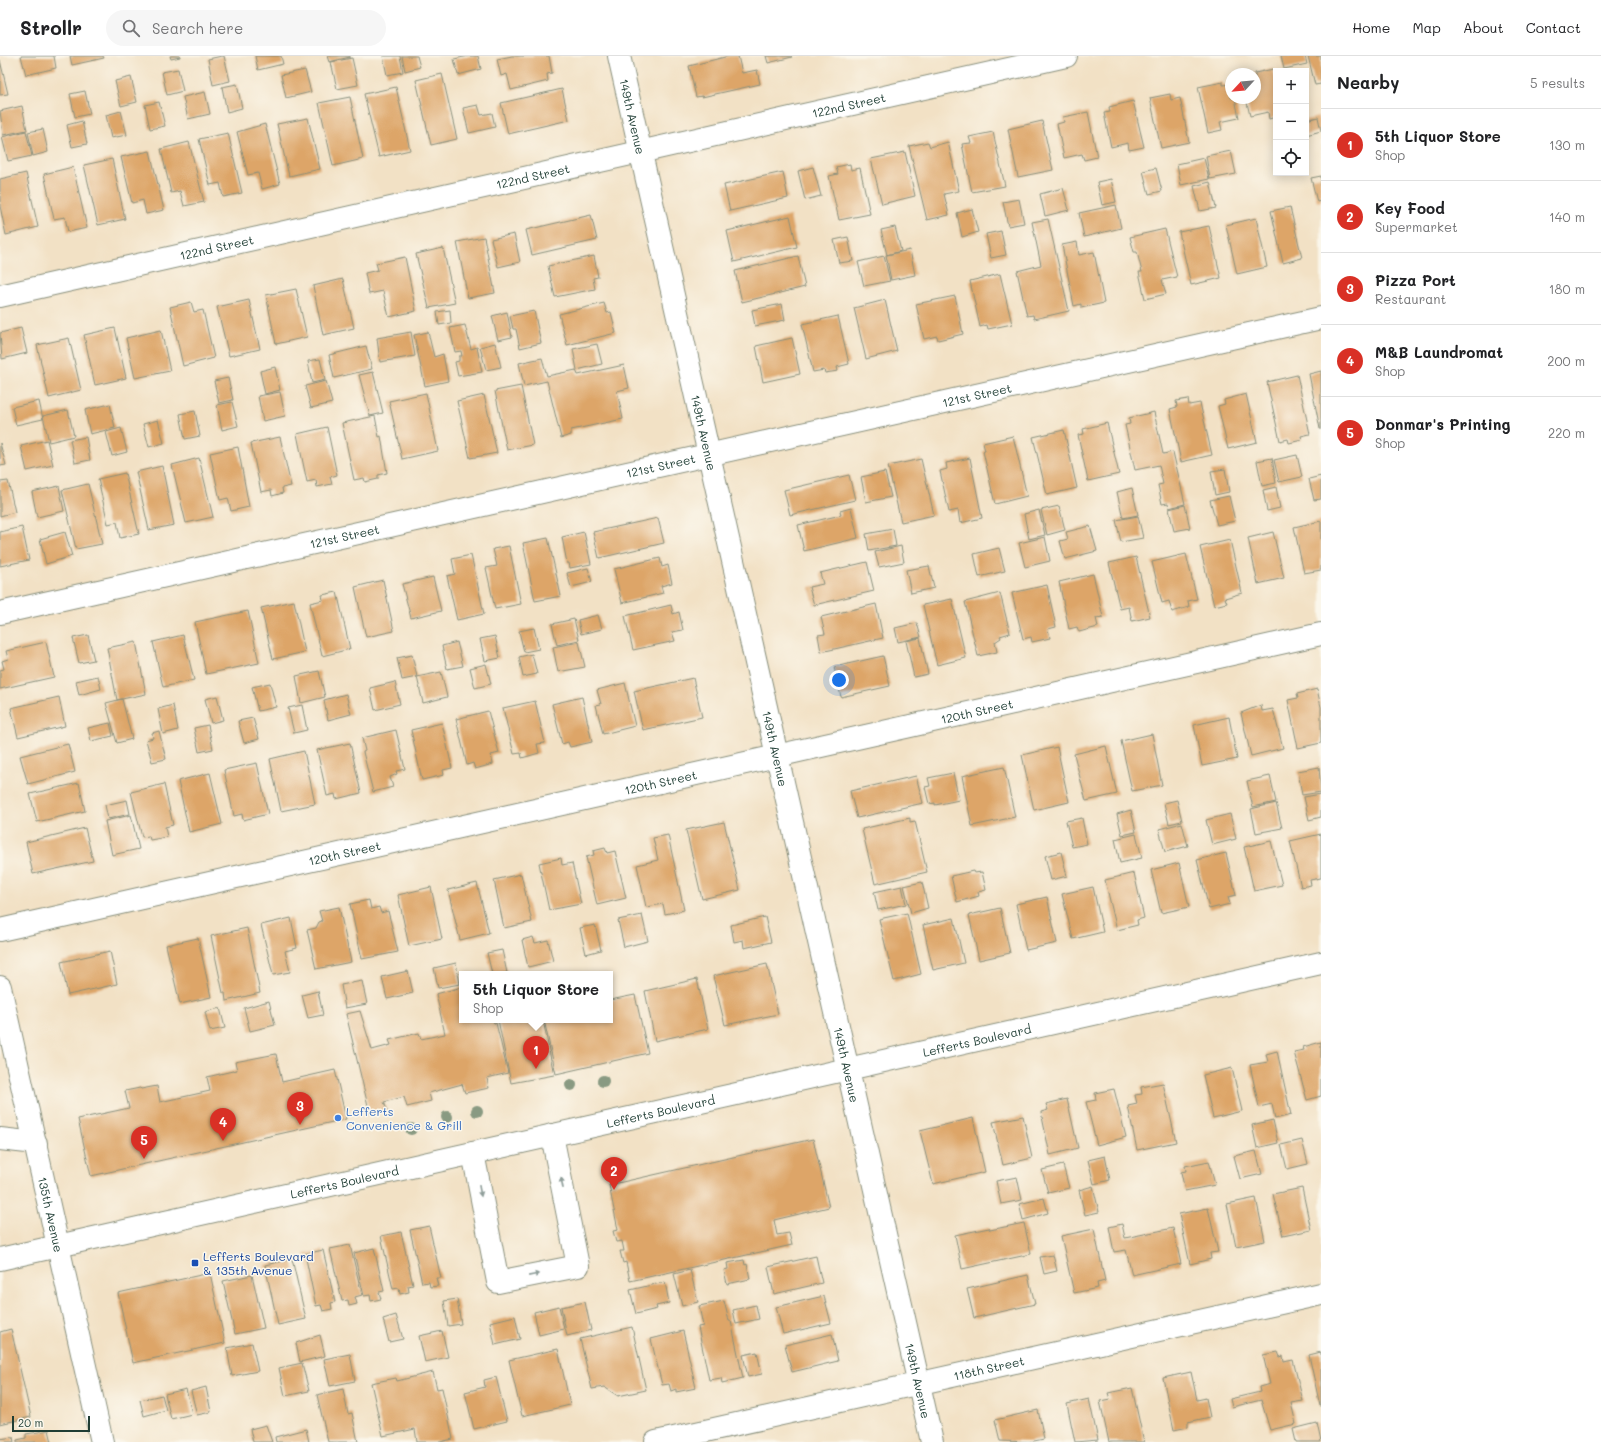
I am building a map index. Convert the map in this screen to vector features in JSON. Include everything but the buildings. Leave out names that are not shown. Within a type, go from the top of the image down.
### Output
[{"type":"street","name":"149th Avenue","points":[[619,56],[932,1442]]},
{"type":"street","name":"122nd Street","points":[[0,296],[1066,56]]},
{"type":"street","name":"121st Street","points":[[0,612],[1321,318]]},
{"type":"street","name":"120th Street","points":[[0,930],[1321,634]]},
{"type":"street","name":"Lefferts Boulevard","points":[[0,1259],[1321,963]]},
{"type":"street","name":"135th Avenue","points":[[0,987],[102,1442]]},
{"type":"street","points":[[473,1153],[498,1282],[578,1266],[552,1135]]},
{"type":"street","points":[[0,1139],[36,1143]]},
{"type":"street","name":"118th Street","points":[[656,1442],[1321,1294]]},
{"type":"place","name":"5th Liquor Store","points":[[536,1069]]},
{"type":"place","name":"Lefferts Convenience & Grill","points":[[338,1118]]},
{"type":"place","name":"Pizza Port","points":[[300,1125]]},
{"type":"place","name":"M&B Laundromat","points":[[223,1141]]},
{"type":"place","name":"Donmar's Printing","points":[[144,1159]]},
{"type":"place","name":"Key Food","points":[[614,1190]]},
{"type":"place","name":"Lefferts Boulevard & 135th Avenue","points":[[195,1263]]}]
